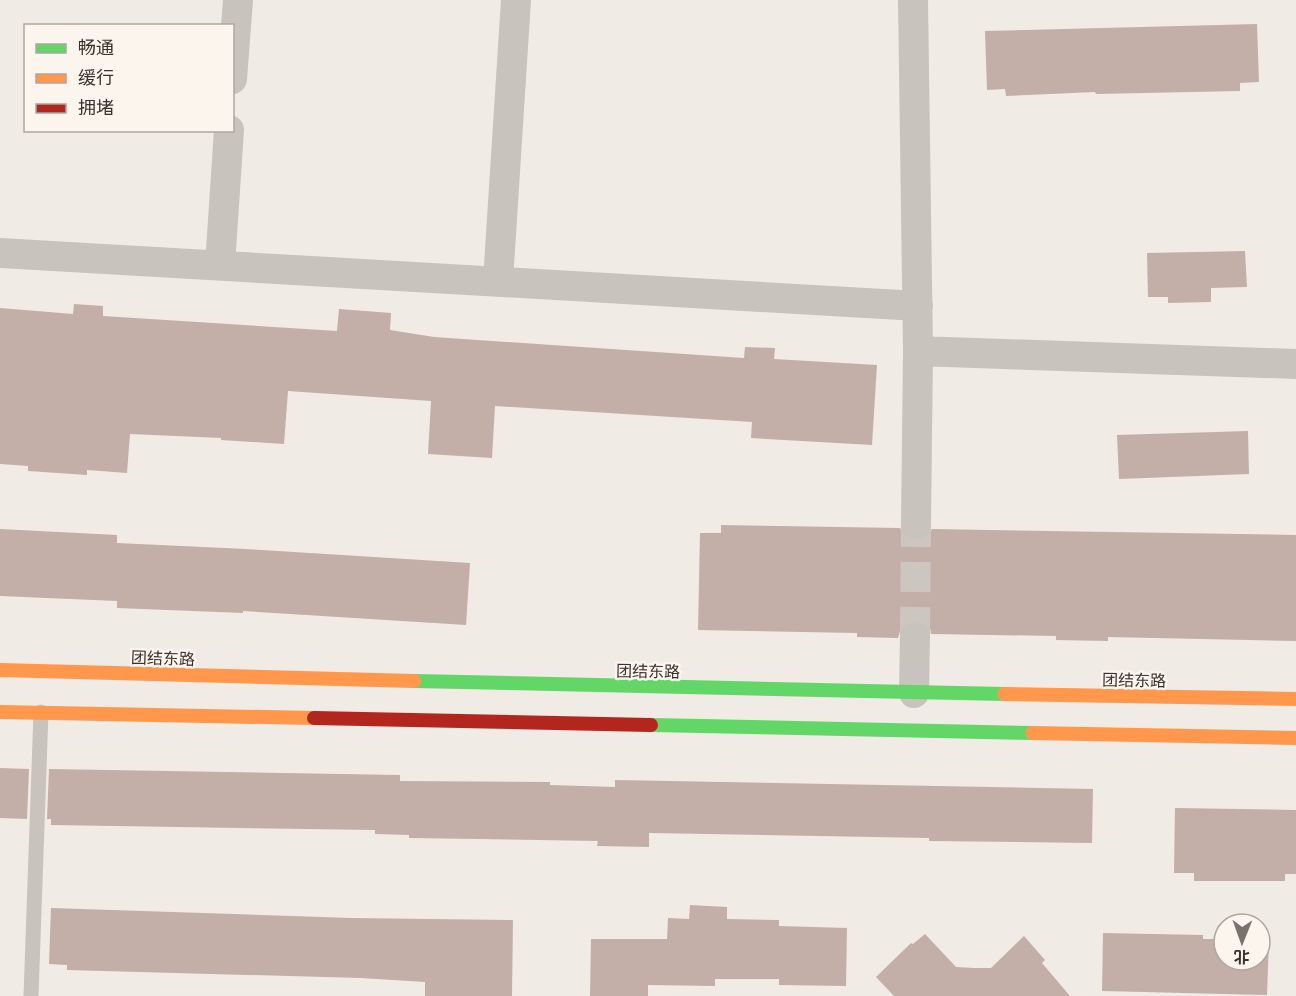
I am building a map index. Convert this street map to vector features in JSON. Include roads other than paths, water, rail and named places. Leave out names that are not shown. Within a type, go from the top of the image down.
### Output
[{"type":"street","points":[[234,53],[238,0]]},
{"type":"street","points":[[498,281],[516,0]]},
{"type":"street","points":[[913,0],[918,306],[916,524]]},
{"type":"street","points":[[220,265],[229,132]]},
{"type":"street","points":[[0,253],[918,306]]},
{"type":"street","points":[[918,351],[1296,364]]},
{"type":"street","points":[[914,693],[915,637]]},
{"type":"street","name":"团结东路","points":[[0,670],[914,693],[1296,699]]},
{"type":"street","points":[[0,712],[1296,738]]},
{"type":"lane","points":[[31,996],[41,712]]},
{"type":"tunnel","points":[[915,637],[916,524]]}]
